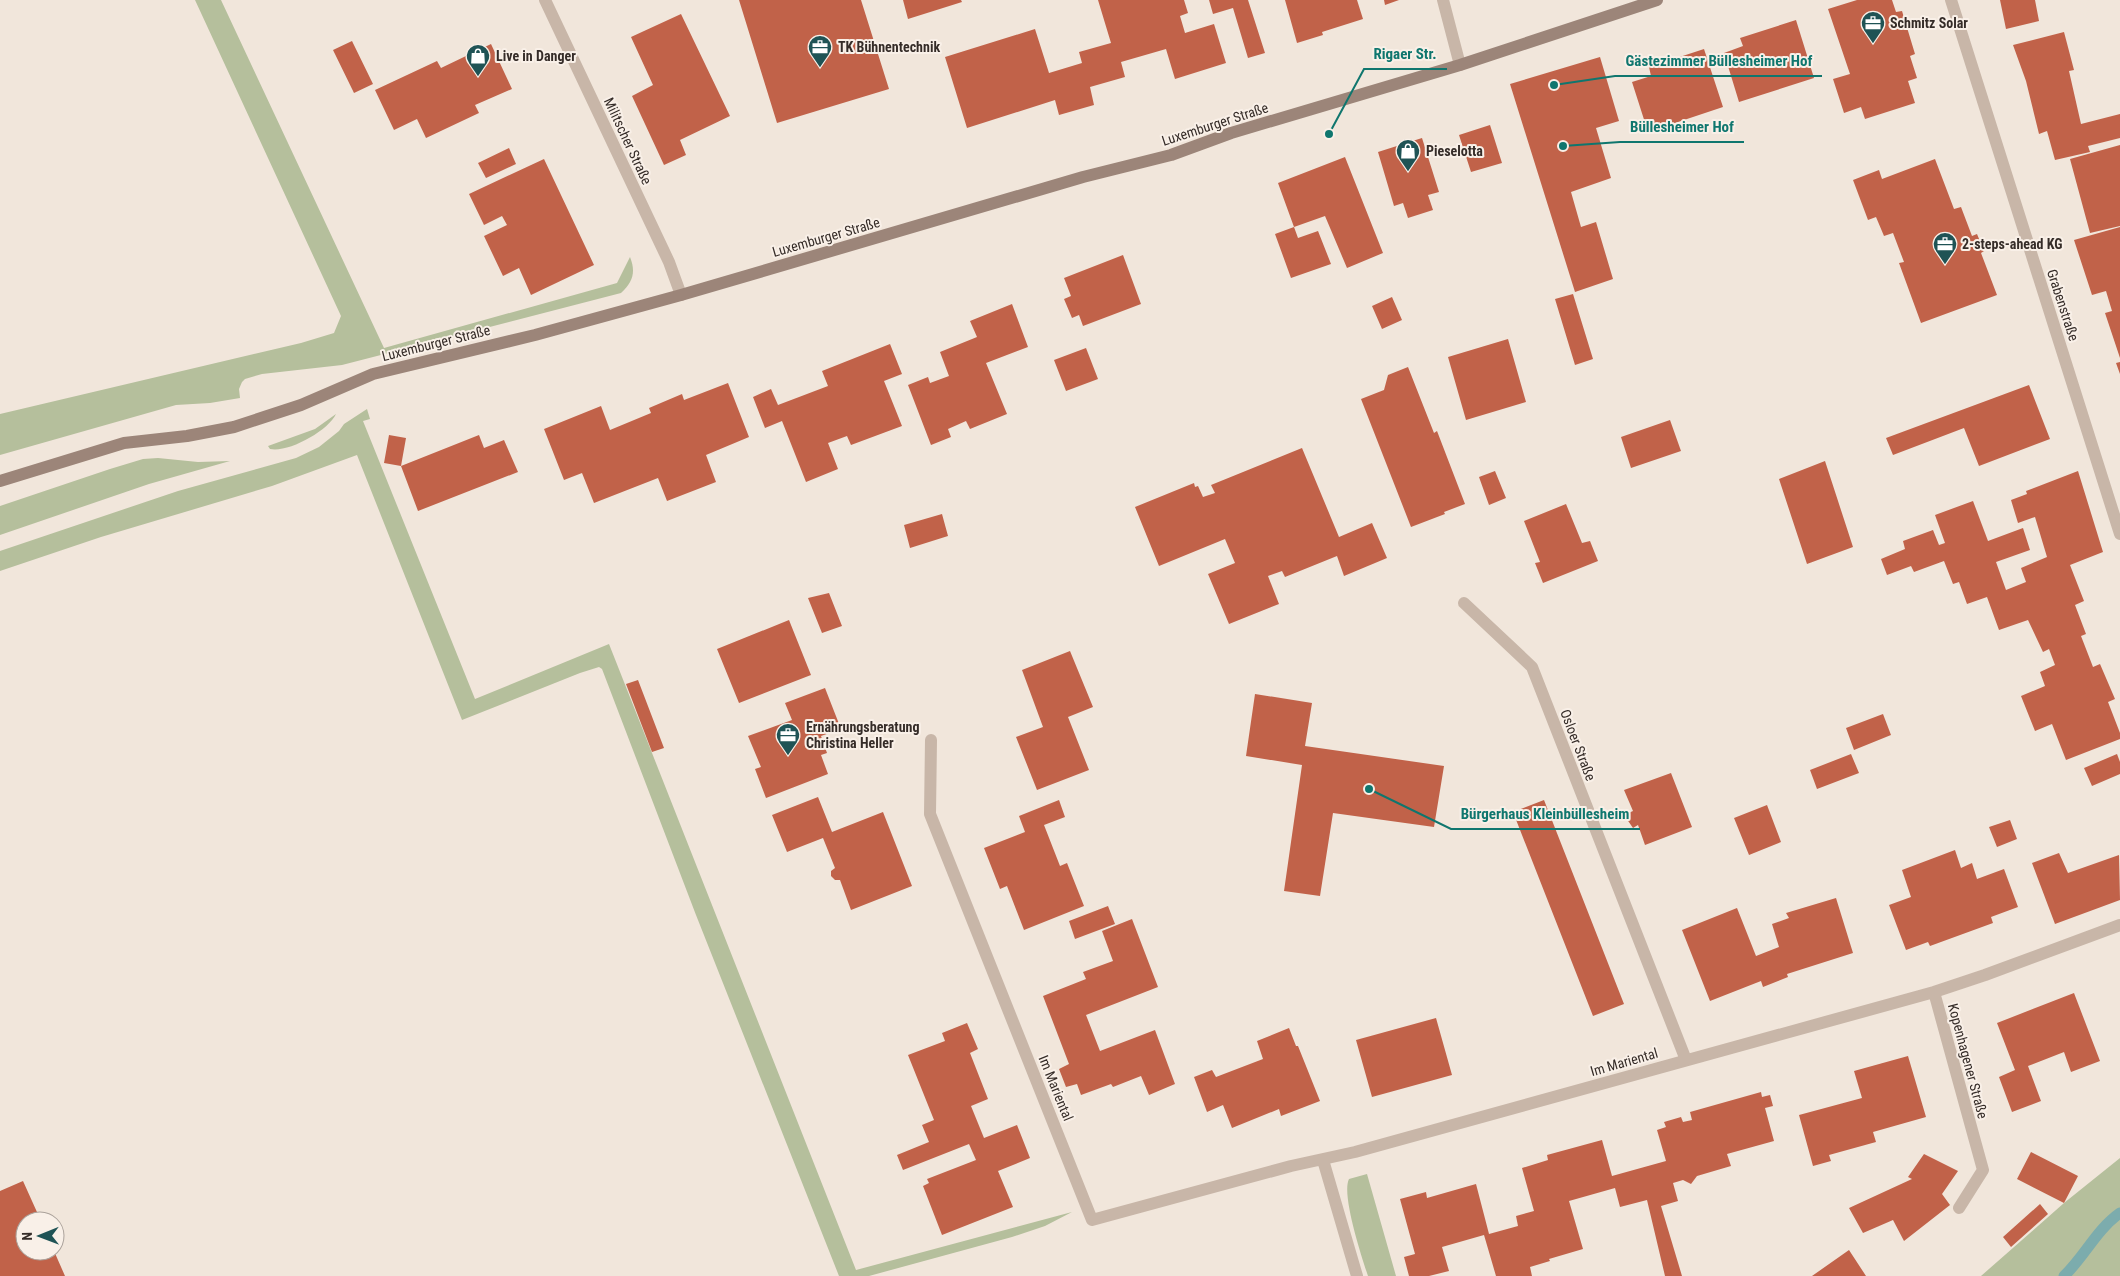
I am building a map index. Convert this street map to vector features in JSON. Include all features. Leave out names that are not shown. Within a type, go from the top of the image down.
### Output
[{"type":"street","name":"Militscher Straße","points":[[545,0],[669,262],[681,295]]},
{"type":"street","points":[[1444,0],[1460,65]]},
{"type":"street","name":"Luxemburger Straße","points":[[0,481],[124,443],[187,436],[234,427],[301,405],[373,374],[535,335],[681,295],[1083,177],[1170,155],[1231,133],[1460,65],[1657,0]]},
{"type":"street","name":"Grabenstraße","points":[[1951,0],[2120,534]]},
{"type":"street","name":"Osloer Straße","points":[[1464,603],[1532,668],[1686,1060]]},
{"type":"street","name":"Im Mariental","points":[[931,740],[930,814],[1092,1220],[1291,1166],[1323,1160],[1934,992]]},
{"type":"street","name":"Kopenhagener Straße","points":[[1959,1208],[1983,1170],[1934,992],[1985,975],[2120,924]]},
{"type":"street","points":[[1323,1160],[1357,1276]]},
{"type":"green space","points":[[195,0],[221,0],[384,348],[617,283],[630,257],[633,267],[631,281],[621,293],[342,365],[262,374],[245,379],[242,382],[239,389],[240,398],[210,403],[176,405],[0,455],[0,414],[301,343],[334,333],[341,316]]},
{"type":"green space","points":[[367,409],[370,419],[363,421],[475,699],[609,644],[856,1270],[1072,1212],[1045,1226],[1012,1237],[869,1276],[839,1276],[696,915],[602,669],[599,667],[580,673],[462,720],[357,455],[272,486],[101,537],[0,571],[0,551],[178,491],[296,458],[319,447],[339,431],[344,424]]},
{"type":"green space","points":[[336,414],[332,421],[316,434],[297,444],[278,449],[270,449],[268,446],[315,429]]},
{"type":"green space","points":[[158,458],[198,462],[230,461],[149,484],[0,535],[0,506],[110,469],[143,459]]},
{"type":"green space","points":[[2120,1158],[2120,1276],[1981,1276],[2064,1203]]},
{"type":"green space","points":[[1367,1174],[1396,1276],[1368,1276],[1357,1241],[1350,1212],[1347,1187],[1349,1179]]},
{"type":"building","points":[[739,0],[861,0],[889,89],[777,123]]},
{"type":"building","points":[[903,0],[961,0],[962,2],[908,19]]},
{"type":"building","points":[[1098,0],[1184,0],[1188,13],[1180,16],[1185,33],[1214,24],[1226,63],[1175,79],[1166,49],[1121,62],[1125,77],[1090,87],[1094,105],[1059,115],[1055,100],[967,128],[945,57],[1035,29],[1049,73],[1082,63],[1079,52],[1111,43]]},
{"type":"building","points":[[1209,0],[1248,0],[1265,53],[1248,58],[1233,8],[1213,14]]},
{"type":"building","points":[[1285,0],[1357,0],[1363,19],[1322,32],[1323,35],[1297,43]]},
{"type":"building","points":[[1384,0],[1399,0],[1385,5]]},
{"type":"building","points":[[1857,0],[1892,0],[1896,12],[1902,11],[1915,54],[1910,56],[1917,78],[1908,81],[1915,103],[1865,119],[1861,107],[1844,113],[1833,79],[1850,74],[1828,9]]},
{"type":"building","points":[[2000,0],[2035,0],[2039,21],[2006,29]]},
{"type":"building","points":[[681,14],[730,116],[680,140],[686,155],[664,165],[632,96],[653,85],[631,37]]},
{"type":"building","points":[[1796,20],[1814,78],[1739,102],[1724,53],[1743,46],[1740,38]]},
{"type":"building","points":[[2064,32],[2074,70],[2069,71],[2081,124],[2120,114],[2120,138],[2088,146],[2090,152],[2055,160],[2047,131],[2039,134],[2026,81],[2013,45]]},
{"type":"building","points":[[352,41],[373,84],[354,93],[333,50]]},
{"type":"building","points":[[491,44],[512,89],[475,105],[479,113],[426,138],[417,119],[394,130],[375,90],[437,61],[441,68]]},
{"type":"building","points":[[1704,49],[1723,107],[1648,132],[1632,82],[1651,76],[1649,67]]},
{"type":"building","points":[[1600,57],[1619,121],[1596,128],[1611,178],[1571,192],[1581,227],[1596,222],[1613,279],[1575,292],[1510,84]]},
{"type":"building","points":[[1490,125],[1502,163],[1471,172],[1459,135]]},
{"type":"building","points":[[1422,138],[1439,192],[1428,195],[1433,210],[1408,218],[1403,203],[1394,206],[1378,152]]},
{"type":"building","points":[[2120,145],[2120,226],[2090,233],[2070,159]]},
{"type":"building","points":[[509,148],[516,164],[486,178],[478,163]]},
{"type":"building","points":[[1345,157],[1383,253],[1347,268],[1325,216],[1294,227],[1278,183]]},
{"type":"building","points":[[544,159],[594,265],[531,295],[519,268],[503,276],[484,236],[507,225],[502,216],[484,225],[469,194]]},
{"type":"building","points":[[1935,159],[1954,209],[1961,207],[1972,236],[1977,234],[1984,251],[1981,253],[1997,295],[1921,323],[1899,263],[1904,262],[1893,233],[1884,236],[1876,217],[1868,220],[1853,180],[1879,170],[1882,179]]},
{"type":"building","points":[[1294,227],[1298,238],[1318,231],[1331,264],[1291,278],[1275,234]]},
{"type":"building","points":[[2120,227],[2120,358],[2105,313],[2112,311],[2106,291],[2092,295],[2074,240]]},
{"type":"building","points":[[1123,255],[1141,304],[1083,326],[1079,315],[1072,318],[1064,299],[1071,296],[1064,278]]},
{"type":"building","points":[[1573,294],[1593,359],[1575,365],[1555,299]]},
{"type":"building","points":[[1392,297],[1402,320],[1382,329],[1372,306]]},
{"type":"building","points":[[1012,304],[1028,347],[986,363],[1007,414],[970,429],[966,421],[948,429],[951,437],[931,445],[908,385],[928,377],[930,383],[949,376],[940,352],[977,337],[970,321]]},
{"type":"building","points":[[1508,339],[1526,402],[1466,420],[1448,357]]},
{"type":"building","points":[[890,344],[902,374],[884,381],[902,426],[851,445],[847,436],[828,443],[838,469],[806,482],[782,421],[765,428],[753,397],[771,389],[778,405],[828,386],[822,371]]},
{"type":"building","points":[[1086,348],[1098,379],[1066,391],[1054,360]]},
{"type":"building","points":[[2120,362],[2120,374],[2116,363]]},
{"type":"building","points":[[1408,367],[1434,433],[1437,431],[1465,504],[1411,527],[1361,399],[1384,390],[1388,375]]},
{"type":"building","points":[[728,383],[749,437],[706,455],[716,482],[667,501],[658,478],[594,503],[582,473],[564,480],[544,429],[601,406],[610,430],[651,413],[649,408],[682,394],[684,400]]},
{"type":"building","points":[[2029,385],[2050,439],[1979,466],[1964,428],[1893,455],[1886,438]]},
{"type":"building","points":[[1670,420],[1681,451],[1631,468],[1621,437]]},
{"type":"building","points":[[389,435],[406,438],[401,466],[384,463]]},
{"type":"building","points":[[479,435],[484,448],[504,440],[518,472],[418,511],[401,466]]},
{"type":"building","points":[[1302,448],[1339,537],[1372,523],[1387,558],[1344,576],[1337,556],[1285,577],[1282,571],[1268,576],[1279,604],[1229,624],[1208,574],[1235,563],[1225,539],[1159,566],[1135,507],[1194,483],[1195,487],[1198,486],[1203,497],[1215,493],[1211,485]]},
{"type":"building","points":[[1825,461],[1853,547],[1807,564],[1779,479]]},
{"type":"building","points":[[1495,471],[1506,498],[1489,505],[1479,477]]},
{"type":"building","points":[[2078,471],[2103,552],[2070,565],[2084,601],[2075,605],[2086,634],[2081,636],[2093,667],[2100,664],[2115,699],[2108,702],[2120,733],[2120,739],[2066,760],[2052,724],[2035,731],[2021,696],[2045,686],[2040,672],[2055,665],[2049,649],[2043,652],[2028,620],[1999,630],[1987,597],[1967,604],[1959,582],[1953,584],[1944,561],[1914,572],[1911,566],[1887,575],[1881,559],[1905,549],[1903,541],[1933,530],[1939,545],[1945,543],[1935,515],[1973,501],[1988,541],[2023,528],[2030,550],[1996,562],[2006,590],[2026,582],[2021,568],[2047,557],[2035,517],[2018,523],[2011,500],[2027,494],[2026,491]]},
{"type":"building","points":[[1566,504],[1582,543],[1590,541],[1598,561],[1543,583],[1535,563],[1540,562],[1524,521]]},
{"type":"building","points":[[942,514],[948,536],[910,548],[904,525]]},
{"type":"building","points":[[829,593],[842,626],[822,633],[808,598]]},
{"type":"building","points":[[789,620],[811,675],[739,703],[717,649]]},
{"type":"building","points":[[1070,651],[1093,707],[1068,717],[1089,770],[1037,790],[1016,737],[1043,727],[1022,670]]},
{"type":"building","points":[[638,680],[664,748],[652,752],[626,684]]},
{"type":"building","points":[[825,688],[841,729],[821,736],[827,753],[821,755],[828,774],[766,798],[755,769],[761,767],[748,736],[792,720],[785,703]]},
{"type":"building","points":[[1255,694],[1312,703],[1305,746],[1444,766],[1434,827],[1333,813],[1320,896],[1284,891],[1302,765],[1246,756]]},
{"type":"building","points":[[1883,714],[1891,735],[1854,750],[1846,728]]},
{"type":"building","points":[[1851,754],[1859,773],[1817,789],[1810,770]]},
{"type":"building","points":[[2117,754],[2120,762],[2120,774],[2092,786],[2084,768]]},
{"type":"building","points":[[1671,773],[1692,827],[1645,845],[1638,825],[1633,828],[1624,815],[1633,811],[1624,790]]},
{"type":"building","points":[[818,797],[832,832],[883,812],[912,886],[851,910],[840,880],[835,880],[831,876],[831,871],[835,868],[823,838],[787,852],[772,815]]},
{"type":"building","points":[[1059,800],[1065,817],[1044,825],[1060,866],[1067,863],[1084,906],[1024,930],[1007,886],[1000,889],[984,848],[1025,832],[1019,816]]},
{"type":"building","points":[[1544,800],[1624,1004],[1593,1016],[1513,812]]},
{"type":"building","points":[[1767,805],[1781,842],[1749,855],[1734,818]]},
{"type":"building","points":[[2010,820],[2017,839],[1997,847],[1989,827]]},
{"type":"building","points":[[1955,850],[1961,868],[1972,863],[1977,879],[2004,869],[2018,907],[1991,917],[1993,923],[1930,946],[1928,942],[1906,950],[1889,905],[1911,897],[1902,870]]},
{"type":"building","points":[[2059,853],[2068,873],[2119,855],[2120,900],[2055,924],[2032,863]]},
{"type":"building","points":[[1836,898],[1853,953],[1787,974],[1788,977],[1763,987],[1761,981],[1710,1001],[1682,930],[1737,908],[1756,956],[1779,947],[1772,924],[1789,918],[1786,913]]},
{"type":"building","points":[[1108,906],[1115,924],[1075,939],[1069,921]]},
{"type":"building","points":[[1132,919],[1158,987],[1086,1015],[1100,1051],[1155,1030],[1175,1084],[1149,1095],[1141,1076],[1113,1087],[1111,1084],[1081,1095],[1077,1084],[1066,1087],[1059,1069],[1069,1064],[1043,996],[1086,979],[1083,972],[1113,961],[1102,931]]},
{"type":"building","points":[[2074,993],[2100,1061],[2071,1072],[2064,1052],[2028,1066],[2041,1101],[2012,1112],[1999,1077],[2015,1070],[1997,1023]]},
{"type":"building","points":[[1436,1018],[1452,1075],[1372,1097],[1356,1040]]},
{"type":"building","points":[[967,1023],[978,1049],[970,1053],[988,1099],[971,1106],[984,1138],[1017,1125],[1030,1158],[998,1171],[1013,1207],[942,1235],[923,1186],[929,1183],[927,1179],[976,1160],[969,1144],[903,1170],[897,1155],[929,1142],[922,1125],[934,1120],[908,1055],[945,1041],[942,1033]]},
{"type":"building","points":[[1289,1028],[1320,1101],[1281,1116],[1279,1109],[1232,1128],[1223,1105],[1207,1112],[1194,1077],[1212,1070],[1216,1077],[1263,1059],[1257,1041]]},
{"type":"building","points":[[1908,1056],[1926,1117],[1873,1132],[1876,1142],[1829,1155],[1831,1161],[1813,1166],[1799,1115],[1862,1098],[1854,1071]]},
{"type":"building","points":[[1761,1092],[1762,1097],[1770,1095],[1773,1106],[1765,1108],[1774,1141],[1727,1154],[1731,1166],[1697,1176],[1691,1184],[1683,1180],[1673,1183],[1678,1201],[1661,1206],[1682,1276],[1665,1276],[1647,1200],[1620,1207],[1615,1188],[1569,1201],[1583,1249],[1530,1267],[1532,1276],[1496,1276],[1484,1235],[1442,1247],[1449,1271],[1429,1276],[1409,1276],[1404,1257],[1415,1254],[1400,1199],[1426,1192],[1427,1198],[1476,1184],[1489,1234],[1518,1226],[1516,1216],[1534,1211],[1522,1168],[1548,1160],[1547,1155],[1602,1140],[1612,1176],[1666,1161],[1657,1130],[1666,1127],[1664,1122],[1681,1117],[1683,1122],[1692,1120],[1690,1112]]},
{"type":"building","points":[[2031,1152],[2078,1176],[2064,1203],[2017,1179]]},
{"type":"building","points":[[1924,1154],[1958,1171],[1942,1194],[1950,1205],[1904,1241],[1893,1220],[1863,1233],[1849,1208],[1912,1179],[1908,1177]]},
{"type":"building","points":[[23,1181],[36,1211],[15,1211],[15,1261],[58,1261],[65,1276],[0,1276],[0,1191]]},
{"type":"building","points":[[2040,1204],[2048,1214],[2011,1247],[2003,1237]]},
{"type":"building","points":[[1849,1250],[1866,1276],[1812,1276]]},
{"type":"waterway","points":[[2064,1276],[2104,1227],[2120,1213]]},
{"type":"place","name":"Schmitz Solar","points":[[1873,44]]},
{"type":"place","name":"TK Bühnentechnik","points":[[820,68]]},
{"type":"place","name":"Live in Danger","points":[[478,77]]},
{"type":"place","name":"Gästezimmer Büllesheimer Hof","points":[[1554,85]]},
{"type":"place","name":"Rigaer Str.","points":[[1329,134]]},
{"type":"place","name":"Büllesheimer Hof","points":[[1563,146]]},
{"type":"place","name":"Pieselotta","points":[[1408,172]]},
{"type":"place","name":"2-steps-ahead KG","points":[[1945,265]]},
{"type":"place","name":"Ernährungsberatung Christina Heller","points":[[788,756]]},
{"type":"place","name":"Bürgerhaus Kleinbüllesheim","points":[[1369,789]]}]
